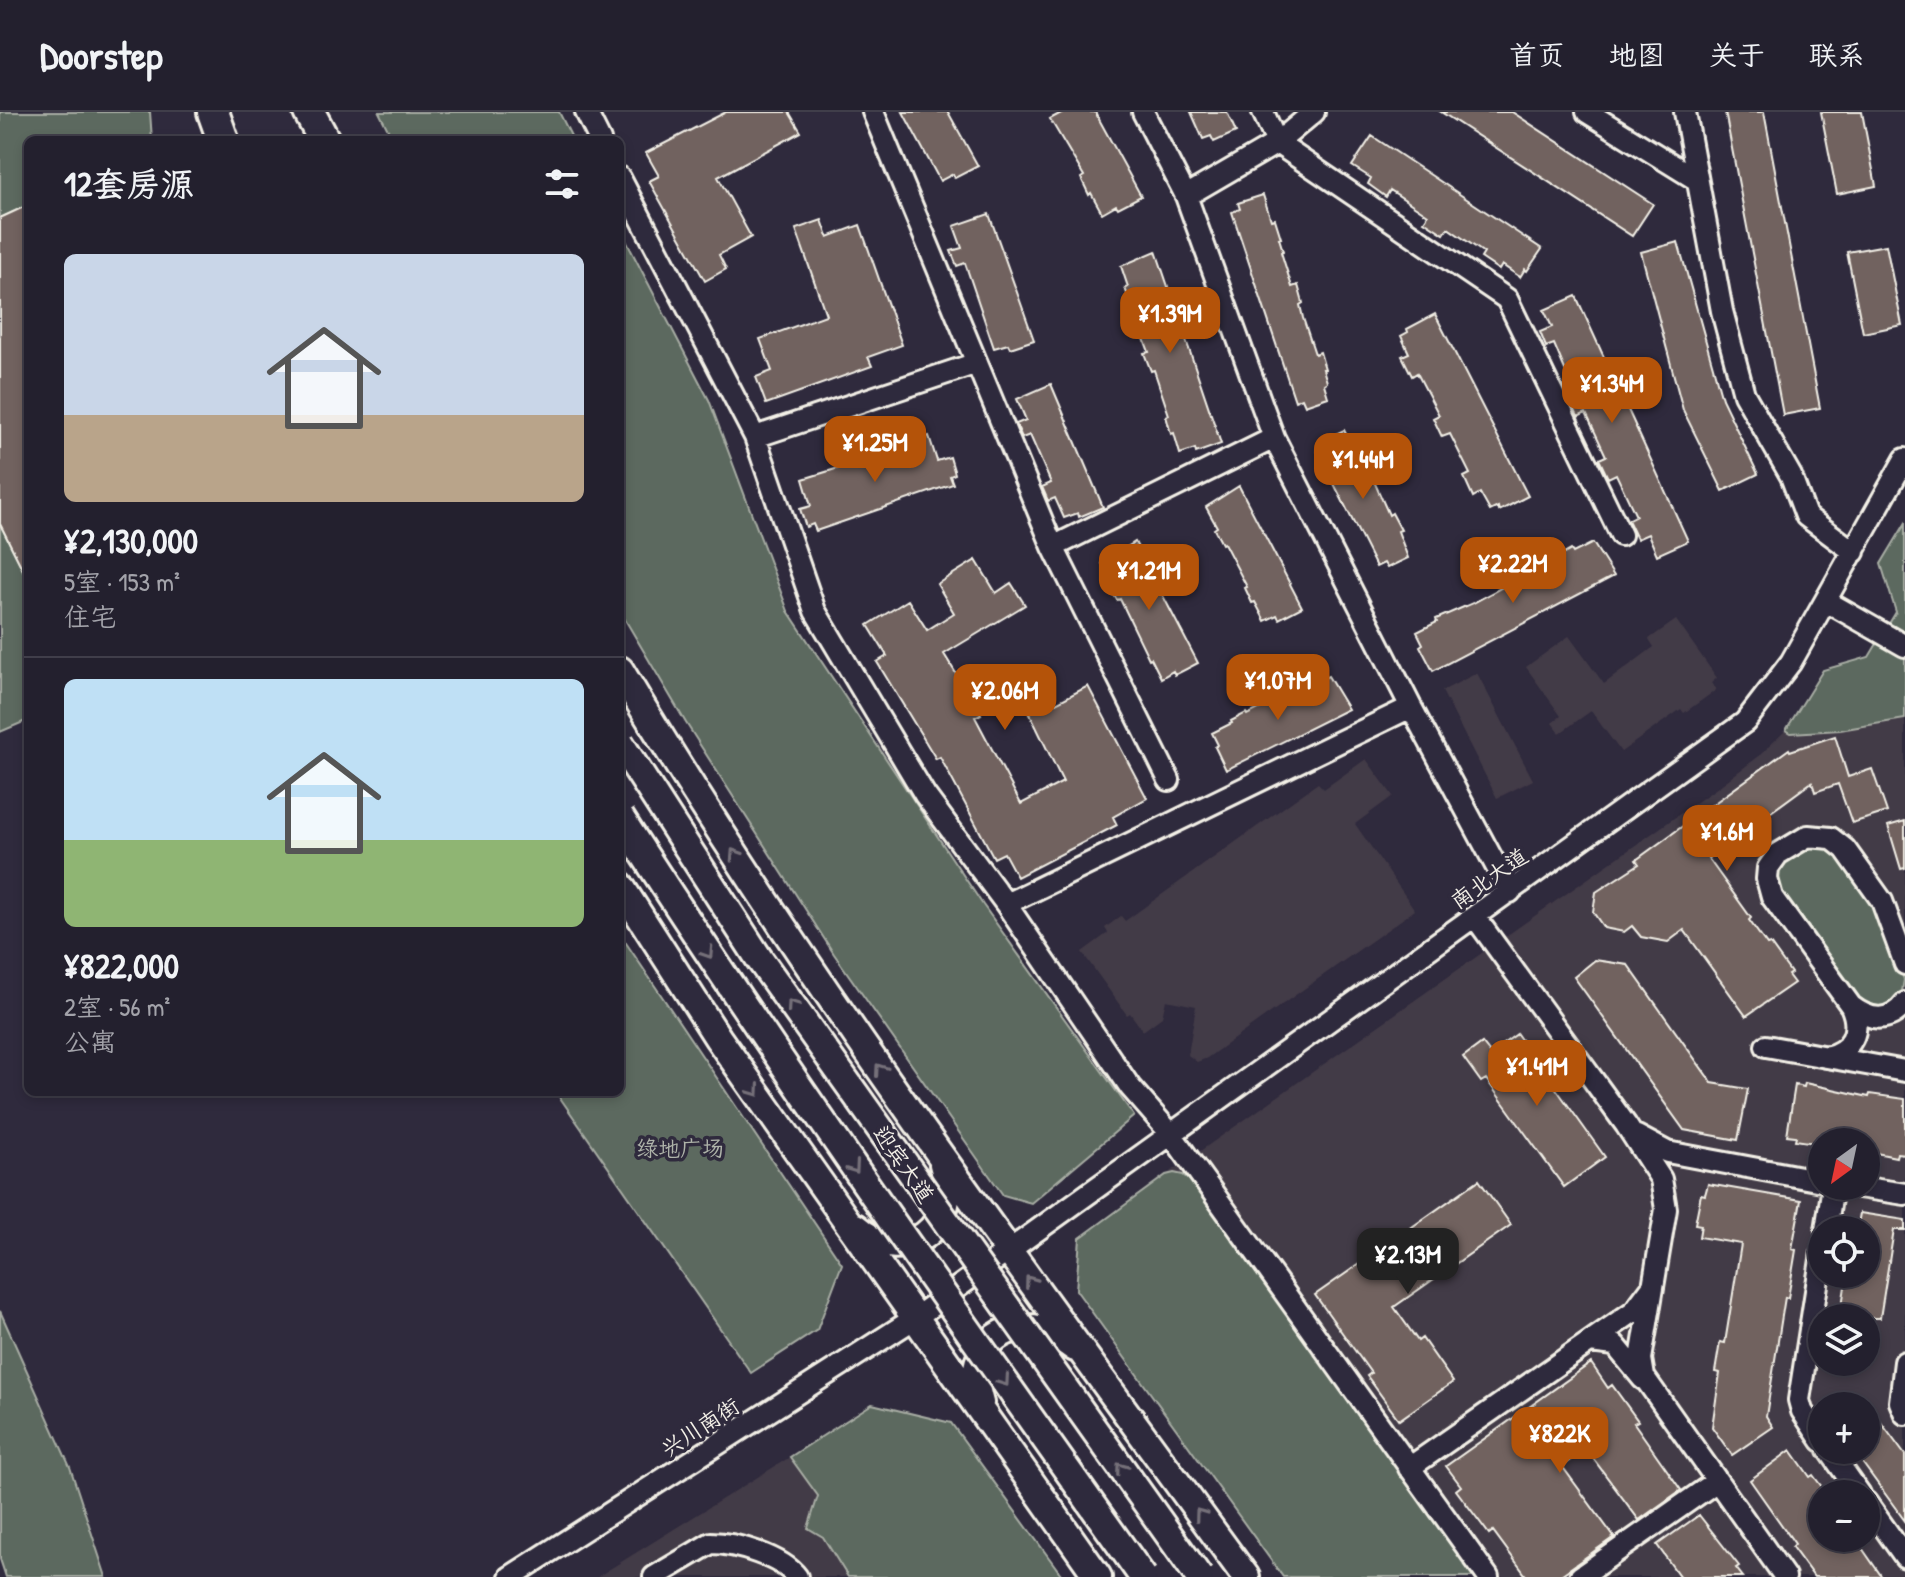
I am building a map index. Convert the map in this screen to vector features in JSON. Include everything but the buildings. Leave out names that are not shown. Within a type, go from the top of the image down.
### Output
[{"type":"highway","points":[[213,112],[222,136]]},
{"type":"highway","points":[[309,112],[322,136]]},
{"type":"main road","points":[[624,677],[812,973],[1007,1250],[1246,1577]]},
{"type":"main road","name":"迎宾大道","points":[[624,749],[760,960],[1199,1577]]},
{"type":"main road","name":"迎宾大道","points":[[624,823],[773,1051],[1143,1577]]},
{"type":"main road","points":[[624,891],[718,1038],[1098,1577]]},
{"type":"main road","points":[[846,1220],[859,1232],[895,1245],[923,1237],[944,1212],[949,1194],[939,1153]]},
{"type":"main road","points":[[984,1416],[975,1390],[974,1374],[978,1358],[990,1342],[1003,1332],[1032,1327],[1063,1339],[1085,1355]]},
{"type":"street","points":[[585,112],[598,136]]},
{"type":"street","points":[[873,112],[1053,547],[1169,780]]},
{"type":"street","points":[[1143,112],[1186,196],[1274,438],[1411,707],[1510,892]]},
{"type":"street","points":[[1263,112],[1277,143],[1507,299],[1621,535]]},
{"type":"street","points":[[1186,196],[1277,143],[1314,112]]},
{"type":"street","points":[[1587,112],[1697,180]]},
{"type":"street","points":[[1685,112],[1722,311],[1744,394],[1791,476],[1806,516],[1854,552]]},
{"type":"street","points":[[624,186],[755,437],[815,611],[925,795],[1006,904],[1130,1087],[1171,1134],[1488,1577]]},
{"type":"street","points":[[755,437],[977,363]]},
{"type":"street","points":[[1053,547],[1274,438]]},
{"type":"street","name":"南北大道","points":[[1007,1250],[1745,722],[1791,662],[1905,459]]},
{"type":"street","points":[[1826,601],[1905,646]]},
{"type":"street","points":[[1006,904],[1411,707]]},
{"type":"street","points":[[1905,964],[1882,901],[1838,842],[1821,835],[1808,836],[1778,854],[1768,868],[1767,879],[1772,897],[1851,1006],[1866,1016],[1884,1018],[1892,1016],[1905,1003]]},
{"type":"street","points":[[1475,917],[1626,1125],[1661,1179],[1666,1209]]},
{"type":"street","points":[[1826,1057],[1838,1054],[1853,1039],[1857,1029],[1851,1006]]},
{"type":"street","points":[[1766,1046],[1905,1071]]},
{"type":"street","points":[[1626,1125],[1649,1145],[1667,1152],[1808,1178]]},
{"type":"street","points":[[1648,1386],[1641,1359],[1669,1189],[1679,1170],[1705,1160]]},
{"type":"street","points":[[1880,1191],[1903,1195]]},
{"type":"street","name":"兴川南街","points":[[510,1577],[915,1318],[1007,1250]]},
{"type":"street","points":[[1409,1468],[1634,1311],[1654,1284]]},
{"type":"street","points":[[1808,1420],[1799,1400],[1817,1288]]},
{"type":"street","points":[[1590,1342],[1615,1345],[1625,1354],[1785,1577]]},
{"type":"street","points":[[1905,1362],[1900,1402],[1905,1414]]},
{"type":"street","points":[[1580,1577],[1717,1481]]},
{"type":"street","points":[[1880,1522],[1905,1557]]},
{"type":"street","points":[[654,1577],[702,1547],[722,1543],[780,1561],[797,1577]]},
{"type":"shaded area","points":[[1676,620],[1717,678],[1711,683],[1716,690],[1684,713],[1681,709],[1621,752],[1591,711],[1560,733],[1552,723],[1561,716],[1526,667],[1569,636],[1604,684],[1654,647],[1649,639]]},
{"type":"shaded area","points":[[1477,673],[1533,780],[1497,798],[1442,691]]},
{"type":"shaded area","points":[[1905,719],[1905,1577],[1455,1577],[1166,1175],[1714,790],[1758,757],[1786,730],[1791,733],[1840,730]]},
{"type":"shaded area","points":[[1366,759],[1393,796],[1355,824],[1415,910],[1207,1058],[1197,1062],[1188,1055],[1196,1006],[1166,1000],[1162,1017],[1143,1031],[1130,1013],[1127,1015],[1082,952],[1108,933],[1105,928],[1121,916],[1125,921],[1318,783],[1324,789]]},
{"type":"shaded area","points":[[790,1457],[876,1577],[597,1577]]},
{"type":"green space","points":[[0,112],[150,112],[152,136],[24,136],[24,207],[0,218]]},
{"type":"green space","points":[[379,112],[559,112],[571,136],[391,136]]},
{"type":"green space","points":[[624,237],[709,400],[788,611],[983,905],[1134,1116],[1031,1203],[1003,1195],[834,954],[686,723],[624,618]]},
{"type":"green space","points":[[0,524],[24,572],[24,722],[0,732]]},
{"type":"green space","points":[[1905,524],[1905,719],[1840,730],[1791,733],[1786,730],[1823,670],[1869,657],[1896,612],[1881,564]]},
{"type":"green space","points":[[1805,842],[1829,843],[1883,914],[1904,980],[1900,1002],[1885,1011],[1862,1007],[1777,894],[1775,868]]},
{"type":"green space","name":"绿地广场","points":[[624,940],[842,1264],[817,1330],[751,1373],[559,1096],[624,1096]]},
{"type":"green space","points":[[1166,1175],[1183,1175],[1196,1185],[1478,1577],[1283,1577],[1076,1290],[1080,1238]]},
{"type":"green space","points":[[0,1311],[70,1467],[106,1577],[6,1577],[0,1559]]},
{"type":"green space","points":[[872,1404],[951,1423],[1063,1577],[848,1577],[823,1537],[808,1528],[818,1496],[790,1457]]}]
